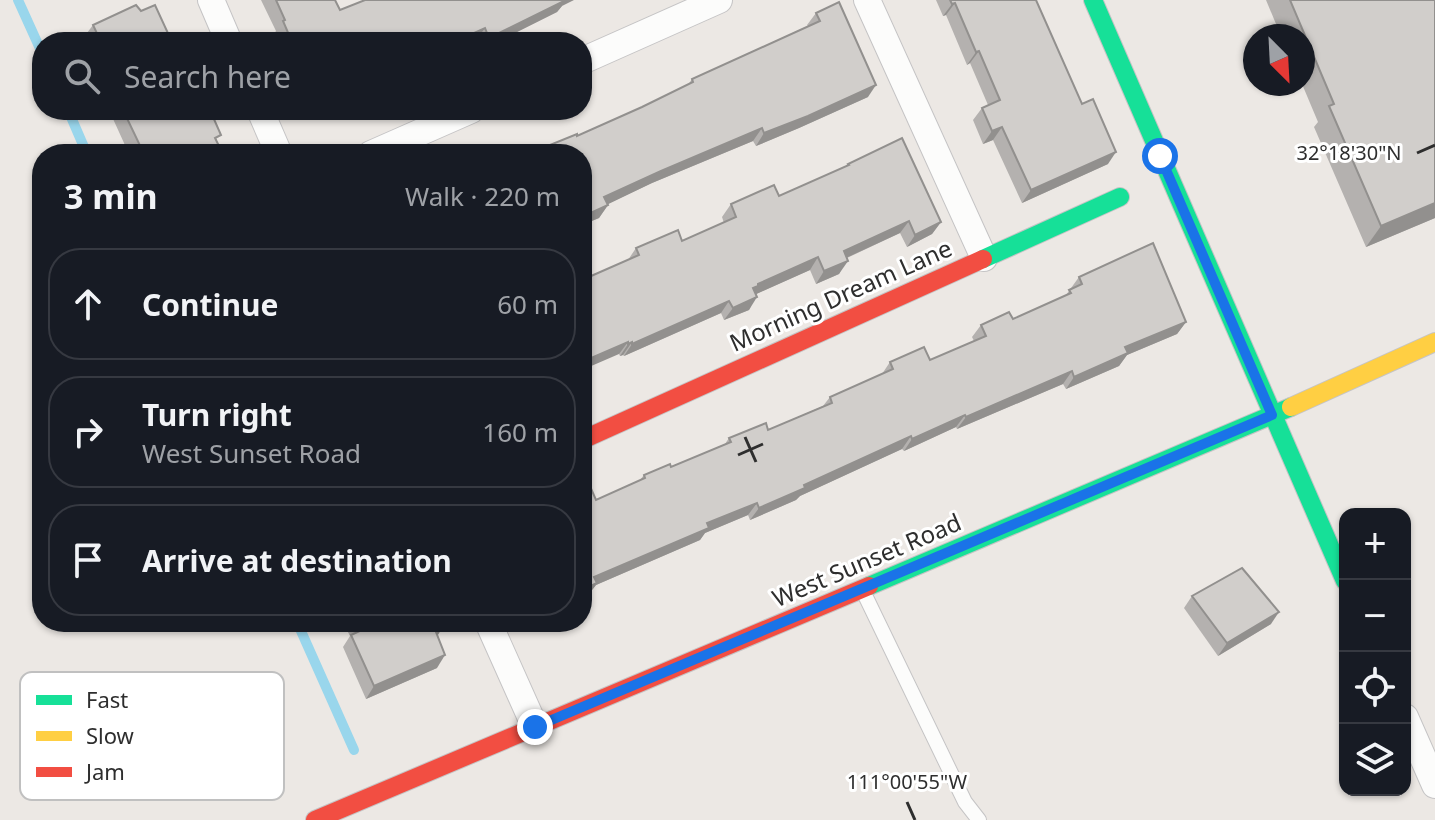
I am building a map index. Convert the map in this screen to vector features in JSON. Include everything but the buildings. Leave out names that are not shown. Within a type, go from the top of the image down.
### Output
[{"type":"street","points":[[211,0],[225,32]]},
{"type":"street","points":[[592,57],[719,0]]},
{"type":"street","points":[[867,0],[984,258]]},
{"type":"street","points":[[1093,0],[1345,580]]},
{"type":"street","points":[[264,120],[275,144]]},
{"type":"street","points":[[394,144],[448,120]]},
{"type":"street","name":"Morning Dream Lane","points":[[592,435],[1120,197]]},
{"type":"street","name":"West Sunset Road","points":[[317,820],[1272,415],[1435,342]]},
{"type":"street","points":[[492,632],[535,727]]},
{"type":"street","points":[[1408,724],[1435,785]]},
{"type":"lane","points":[[862,589],[965,802],[979,820]]},
{"type":"waterway","points":[[18,0],[32,32]]},
{"type":"waterway","points":[[72,120],[83,144]]},
{"type":"waterway","points":[[301,632],[354,750]]},
{"type":"traffic: fast","points":[[1093,0],[1345,580]]},
{"type":"traffic: fast","points":[[983,259],[1120,197]]},
{"type":"traffic: fast","points":[[869,586],[1291,407]]},
{"type":"traffic: slow","points":[[1291,407],[1435,342]]},
{"type":"traffic: jam","points":[[592,435],[983,259]]},
{"type":"traffic: jam","points":[[315,820],[869,586]]},
{"type":"route","points":[[535,727],[1272,415],[1160,156]]}]
